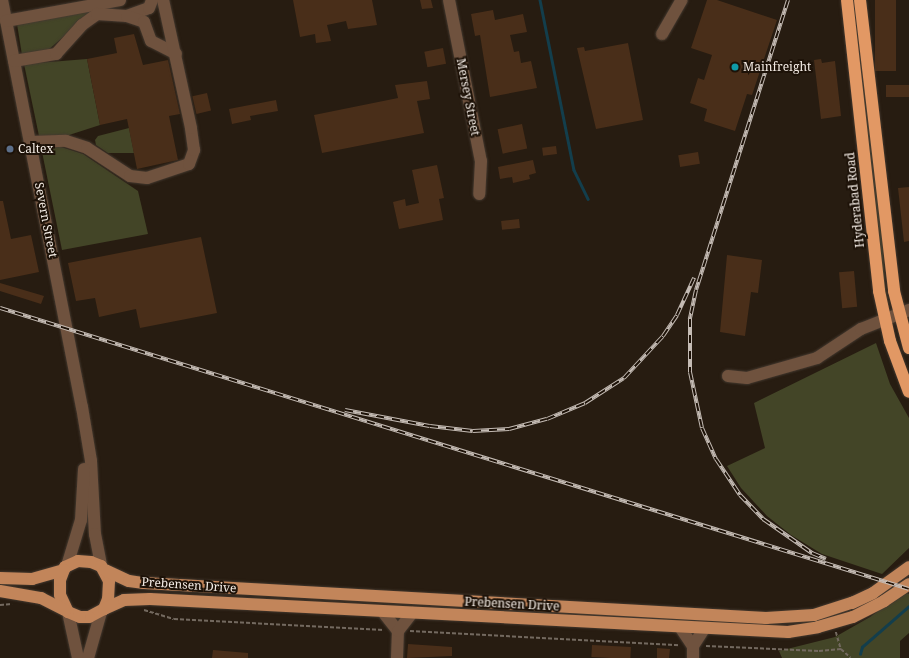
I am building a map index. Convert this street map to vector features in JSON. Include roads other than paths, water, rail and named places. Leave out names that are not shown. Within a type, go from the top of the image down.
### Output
[{"type":"highway","name":"Hyderabad Road","points":[[847,0],[884,320],[898,366],[909,392]]},
{"type":"highway","points":[[860,0],[891,269],[904,312],[908,340]]},
{"type":"main road","points":[[0,578],[32,579],[82,561],[103,568],[109,587],[103,611],[85,618],[41,598],[0,591]]},
{"type":"main road","name":"Prebensen Drive","points":[[103,568],[129,581],[144,583],[766,618],[814,615],[852,603],[872,593],[909,567]]},
{"type":"main road","points":[[65,568],[59,590],[67,611]]},
{"type":"main road","name":"Prebensen Drive","points":[[103,611],[124,600],[150,599],[766,632],[818,627],[853,617],[890,598],[909,584]]},
{"type":"street","name":"Severn Street","points":[[2,0],[69,337],[86,440],[91,461],[95,534],[103,568]]},
{"type":"street","points":[[6,21],[120,0]]},
{"type":"street","points":[[127,16],[149,8],[152,0]]},
{"type":"street","points":[[30,142],[66,141],[87,148],[130,176],[147,178],[189,164],[194,150],[176,54],[163,0]]},
{"type":"street","name":"Mersey Street","points":[[449,0],[481,161],[479,194]]},
{"type":"street","points":[[662,34],[682,0]]},
{"type":"street","points":[[14,61],[56,54],[82,25],[97,14],[127,16],[144,22],[151,41],[176,54]]},
{"type":"street","points":[[728,376],[747,378],[817,358],[845,337],[904,312]]},
{"type":"street","name":"Severn Street","points":[[65,568],[81,520],[86,440]]},
{"type":"street","points":[[67,611],[78,658]]},
{"type":"street","points":[[90,656],[103,611]]},
{"type":"street","points":[[383,612],[398,630]]},
{"type":"street","points":[[397,658],[398,630],[412,613]]},
{"type":"street","points":[[680,627],[694,646]]},
{"type":"street","points":[[693,658],[694,646],[704,629]]},
{"type":"waterway","points":[[540,0],[574,170],[588,199]]},
{"type":"waterway","points":[[860,654],[862,647],[909,606]]},
{"type":"railway","points":[[788,0],[696,290],[690,319],[690,372],[702,428],[716,459],[740,495],[763,519],[812,553],[826,559]]},
{"type":"railway","points":[[345,410],[430,426],[473,431],[509,429],[547,419],[585,403],[624,378],[663,336],[677,315],[694,278]]},
{"type":"railway","points":[[0,308],[909,589]]},
{"type":"place","name":"Mainfreight","points":[[735,67]]},
{"type":"place","name":"Caltex","points":[[10,149]]}]
